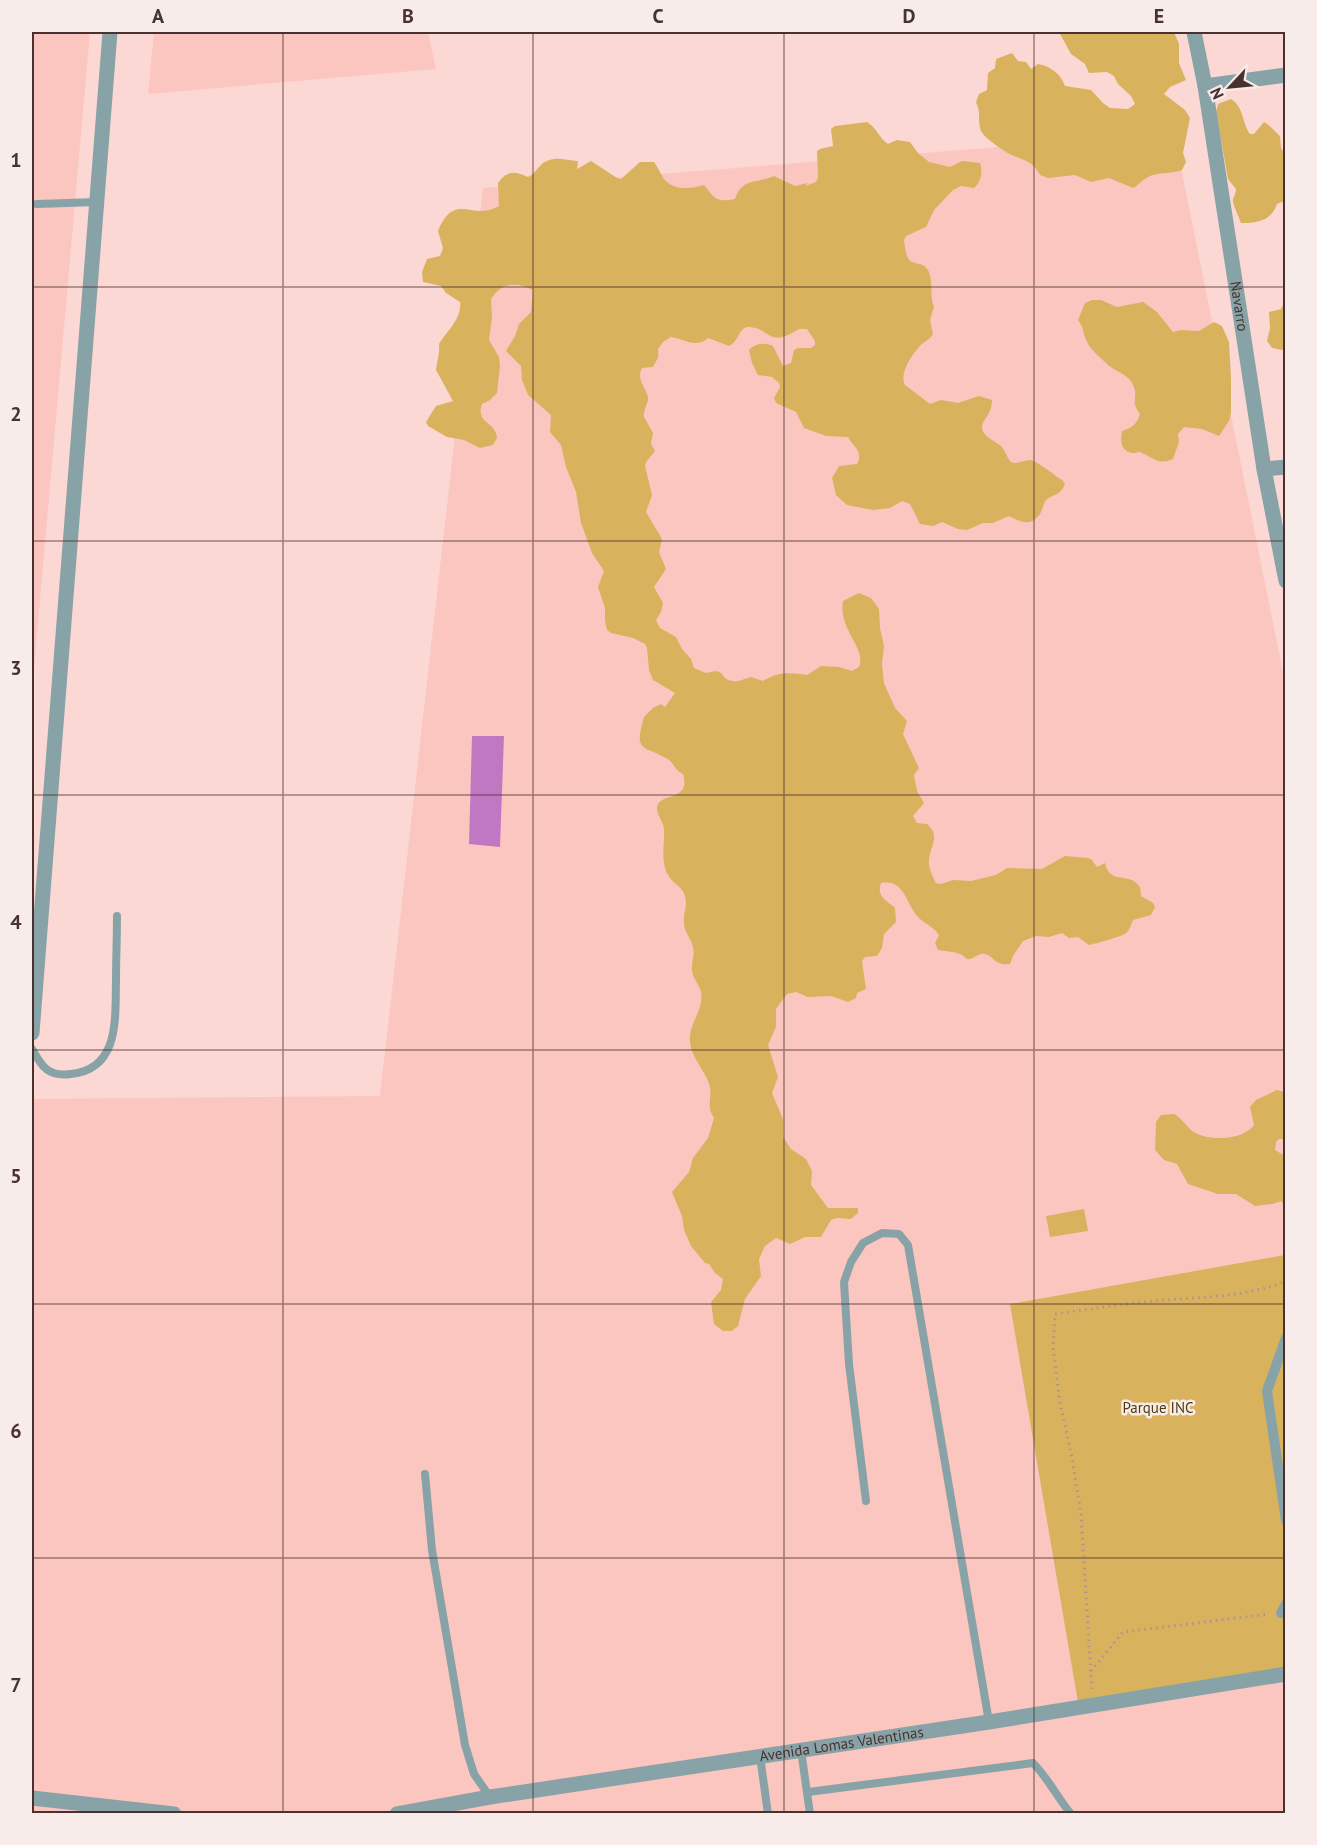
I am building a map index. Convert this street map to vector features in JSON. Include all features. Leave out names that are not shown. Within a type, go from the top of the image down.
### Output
[{"type":"street","points":[[32,1033],[110,32]]},
{"type":"street","name":"Navarro","points":[[1194,32],[1205,86],[1264,469],[1286,581]]},
{"type":"street","points":[[1205,86],[1286,75]]},
{"type":"street","points":[[1264,469],[1286,467]]},
{"type":"street","points":[[1286,1338],[1267,1391],[1286,1521]]},
{"type":"street","name":"Avenida Lomas Valentinas","points":[[397,1814],[490,1797],[990,1722],[1286,1674]]},
{"type":"street","points":[[32,1798],[75,1808],[174,1814]]},
{"type":"lane","points":[[37,204],[97,202]]},
{"type":"lane","points":[[32,1049],[41,1065],[54,1074],[81,1072],[100,1061],[107,1052],[115,1030],[117,916]]},
{"type":"lane","points":[[866,1501],[849,1364],[844,1282],[851,1262],[863,1243],[882,1233],[899,1234],[908,1245],[990,1722]]},
{"type":"lane","points":[[425,1474],[432,1550],[465,1745],[474,1774],[490,1797]]},
{"type":"lane","points":[[801,1750],[810,1814]]},
{"type":"lane","points":[[760,1756],[768,1814]]},
{"type":"lane","points":[[807,1792],[1033,1763],[1045,1775],[1056,1796],[1071,1814]]},
{"type":"path","points":[[1093,1706],[1081,1514],[1060,1403],[1053,1347],[1055,1314],[1154,1301],[1202,1298],[1269,1288],[1286,1281]]},
{"type":"path","points":[[1091,1671],[1123,1632],[1283,1608]]},
{"type":"shaded area","points":[[32,32],[90,32],[32,691]]},
{"type":"shaded area","points":[[154,32],[428,32],[436,69],[148,94]]},
{"type":"shaded area","points":[[1174,133],[1285,682],[1285,1813],[32,1813],[32,1099],[380,1096],[483,188]]},
{"type":"shaded area","points":[[472,736],[504,736],[500,847],[469,844]]},
{"type":"green space","points":[[1059,32],[1174,32],[1179,44],[1179,63],[1186,80],[1170,87],[1164,94],[1185,110],[1190,118],[1183,153],[1186,162],[1182,170],[1150,176],[1133,188],[1109,178],[1091,182],[1075,175],[1048,178],[1040,175],[1029,162],[1006,152],[983,134],[976,102],[979,94],[987,90],[988,73],[995,68],[996,59],[1012,53],[1018,61],[1026,62],[1031,69],[1038,64],[1051,69],[1058,74],[1065,86],[1091,90],[1110,108],[1128,109],[1135,104],[1114,76],[1107,72],[1089,73],[1085,64],[1071,54]]},
{"type":"green space","points":[[1231,99],[1241,111],[1250,134],[1254,134],[1264,122],[1280,136],[1281,148],[1285,154],[1285,201],[1277,204],[1271,214],[1263,220],[1241,223],[1233,201],[1236,189],[1228,179],[1216,112],[1218,104]]},
{"type":"green space","points":[[867,122],[888,144],[897,140],[910,142],[929,162],[950,167],[962,161],[980,163],[981,166],[980,180],[974,188],[961,186],[953,190],[934,210],[926,227],[906,236],[904,240],[906,254],[910,260],[923,265],[928,270],[934,307],[930,320],[933,334],[909,360],[904,376],[905,385],[930,404],[941,400],[958,403],[979,396],[992,400],[991,409],[982,426],[984,433],[1001,446],[1011,462],[1033,461],[1065,484],[1059,492],[1046,500],[1040,514],[1033,521],[1021,521],[1009,516],[967,530],[942,522],[933,526],[920,524],[910,504],[902,501],[890,508],[873,510],[847,505],[836,495],[832,478],[839,466],[857,464],[859,452],[848,437],[826,436],[804,428],[796,412],[776,403],[774,398],[780,387],[779,383],[772,377],[758,375],[749,350],[760,344],[773,346],[783,366],[791,363],[794,350],[811,348],[815,345],[807,329],[799,329],[788,335],[774,337],[760,330],[746,327],[729,346],[708,338],[694,343],[671,337],[658,349],[658,357],[653,367],[642,368],[640,372],[648,397],[644,417],[653,433],[651,444],[655,451],[645,466],[652,495],[646,512],[662,539],[659,552],[666,569],[654,587],[663,603],[656,620],[660,628],[676,637],[682,649],[691,659],[694,668],[706,673],[720,672],[728,680],[739,681],[751,677],[763,681],[785,674],[807,675],[821,666],[839,667],[852,671],[859,667],[859,653],[845,621],[843,601],[859,593],[871,598],[879,609],[884,646],[882,664],[884,683],[895,708],[907,721],[903,734],[919,768],[914,775],[917,791],[924,803],[913,816],[917,823],[927,824],[933,833],[934,841],[929,863],[936,883],[941,884],[953,880],[971,881],[996,875],[1007,868],[1042,869],[1065,856],[1087,858],[1091,859],[1097,867],[1105,863],[1107,870],[1115,876],[1135,882],[1140,887],[1141,896],[1153,903],[1155,907],[1151,915],[1133,920],[1124,934],[1089,945],[1078,937],[1069,938],[1062,933],[1049,937],[1036,936],[1023,941],[1010,964],[1004,964],[984,954],[968,959],[957,953],[938,950],[935,943],[939,935],[917,916],[903,892],[895,884],[881,883],[881,895],[895,908],[896,922],[884,934],[882,948],[877,956],[865,957],[862,961],[866,989],[857,993],[856,998],[848,1002],[831,996],[808,997],[796,992],[787,994],[776,1009],[776,1027],[768,1045],[778,1077],[772,1093],[783,1119],[783,1137],[791,1149],[806,1159],[812,1171],[811,1185],[828,1208],[858,1208],[858,1213],[851,1219],[831,1220],[821,1237],[805,1237],[790,1244],[776,1238],[765,1246],[759,1259],[761,1276],[745,1299],[738,1326],[732,1331],[723,1331],[714,1324],[711,1302],[721,1290],[723,1279],[691,1246],[672,1192],[689,1172],[693,1158],[708,1138],[714,1118],[710,1107],[710,1087],[690,1043],[691,1030],[701,998],[700,989],[692,971],[693,948],[684,926],[686,900],[682,890],[670,878],[666,870],[663,858],[664,827],[657,808],[663,800],[679,793],[685,783],[683,774],[669,760],[646,749],[640,742],[644,717],[661,704],[665,707],[675,693],[653,680],[645,644],[607,630],[605,608],[598,587],[604,571],[592,553],[581,523],[576,492],[566,467],[561,445],[550,432],[551,415],[528,395],[522,380],[521,366],[506,351],[519,324],[531,312],[533,290],[510,285],[500,289],[491,299],[492,317],[489,340],[499,357],[500,366],[497,393],[482,404],[481,415],[496,432],[497,438],[493,445],[480,448],[464,440],[447,437],[428,426],[426,422],[436,406],[453,401],[436,370],[439,344],[459,314],[460,302],[446,293],[441,286],[423,282],[422,272],[427,259],[440,256],[443,248],[438,231],[444,219],[451,212],[458,209],[489,210],[499,206],[498,183],[501,179],[512,173],[528,177],[543,163],[552,159],[578,161],[577,169],[591,161],[621,179],[640,162],[654,162],[664,179],[672,186],[688,188],[704,185],[719,200],[728,200],[735,199],[745,185],[774,176],[795,186],[808,183],[805,186],[816,182],[818,178],[817,151],[833,146],[831,129],[835,126]]},
{"type":"green space","points":[[1101,300],[1117,307],[1143,302],[1157,312],[1173,332],[1199,331],[1214,322],[1222,326],[1229,342],[1231,413],[1229,421],[1219,436],[1202,429],[1184,427],[1178,434],[1179,442],[1173,459],[1164,461],[1139,452],[1126,451],[1121,442],[1122,431],[1134,425],[1140,414],[1135,406],[1135,391],[1132,382],[1106,363],[1091,348],[1086,339],[1078,320],[1085,303]]},
{"type":"green space","points":[[1284,303],[1285,348],[1282,350],[1272,348],[1267,341],[1270,328],[1269,312],[1281,309]]},
{"type":"green space","points":[[1277,1090],[1285,1092],[1285,1134],[1283,1139],[1276,1142],[1275,1150],[1285,1156],[1285,1206],[1281,1201],[1255,1206],[1236,1194],[1218,1194],[1188,1184],[1177,1164],[1164,1160],[1155,1150],[1156,1122],[1161,1115],[1174,1114],[1191,1130],[1205,1137],[1233,1137],[1249,1130],[1254,1125],[1250,1107],[1256,1100]]},
{"type":"green space","points":[[1084,1209],[1088,1231],[1050,1237],[1046,1216]]},
{"type":"green space","name":"Parque INC","points":[[1285,1255],[1285,1674],[1079,1708],[1010,1304]]}]
